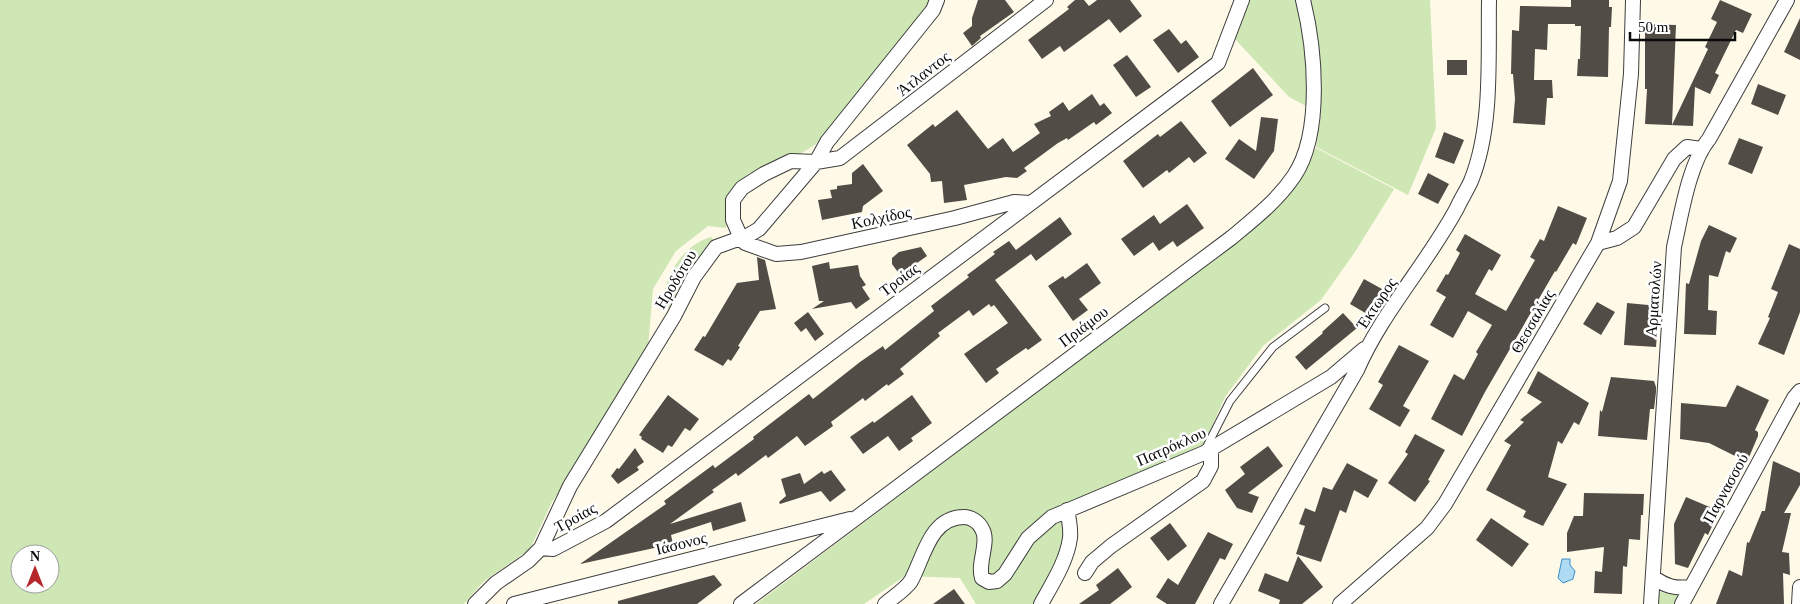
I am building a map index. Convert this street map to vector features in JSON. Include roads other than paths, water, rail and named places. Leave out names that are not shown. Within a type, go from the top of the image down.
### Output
[{"type":"street","name":"Ηροδότου","points":[[475,604],[496,583],[528,561],[541,548],[570,486],[674,316],[694,277],[716,247],[750,236],[759,229],[816,162],[827,142],[933,10],[937,0]]},
{"type":"street","name":"Άτλαντος","points":[[741,238],[733,220],[733,200],[742,188],[764,174],[791,162],[816,162],[840,158],[1046,0]]},
{"type":"street","name":"Τροίας","points":[[541,548],[553,549],[606,521],[1218,63],[1242,0]]},
{"type":"street","name":"Πριάμου","points":[[741,604],[1231,238],[1274,201],[1295,175],[1308,148],[1314,96],[1312,44],[1303,0]]},
{"type":"street","name":"Έκτωρος","points":[[1222,604],[1357,370],[1367,347],[1445,229],[1471,182],[1481,149],[1486,101],[1489,0]]},
{"type":"street","name":"Θεσσαλίας","points":[[1340,604],[1427,528],[1445,504],[1598,243],[1620,181],[1631,74],[1633,0]]},
{"type":"street","name":"Αρματολών","points":[[1650,604],[1674,247],[1687,191],[1700,149],[1709,139],[1787,0]]},
{"type":"street","points":[[1598,243],[1617,238],[1634,227],[1674,159],[1688,147],[1700,149]]},
{"type":"street","name":"Κολχίδος","points":[[741,238],[745,243],[776,254],[801,252],[955,218],[1014,202],[1030,203]]},
{"type":"street","name":"Πατρόκλου","points":[[885,604],[910,583],[929,539],[940,526],[953,518],[967,517],[977,522],[984,530],[980,572],[982,578],[989,582],[997,581],[1005,574],[1028,538],[1052,518],[1207,451],[1331,377],[1367,347]]},
{"type":"street","name":"Παρνασσού","points":[[1682,604],[1794,398],[1800,391]]},
{"type":"street","points":[[1085,573],[1092,562],[1111,546],[1203,481],[1211,466],[1207,451]]},
{"type":"street","points":[[1041,604],[1059,573],[1070,538],[1067,510]]},
{"type":"street","name":"Ιάσονος","points":[[514,604],[857,517]]},
{"type":"street","points":[[1653,577],[1662,584],[1671,587],[1690,587]]},
{"type":"street","points":[[1799,604],[1800,588]]},
{"type":"lane","points":[[1207,451],[1230,401],[1273,347],[1326,308]]},
{"type":"water","points":[[1562,559],[1570,559],[1570,565],[1575,571],[1573,579],[1563,583],[1558,578]]}]
